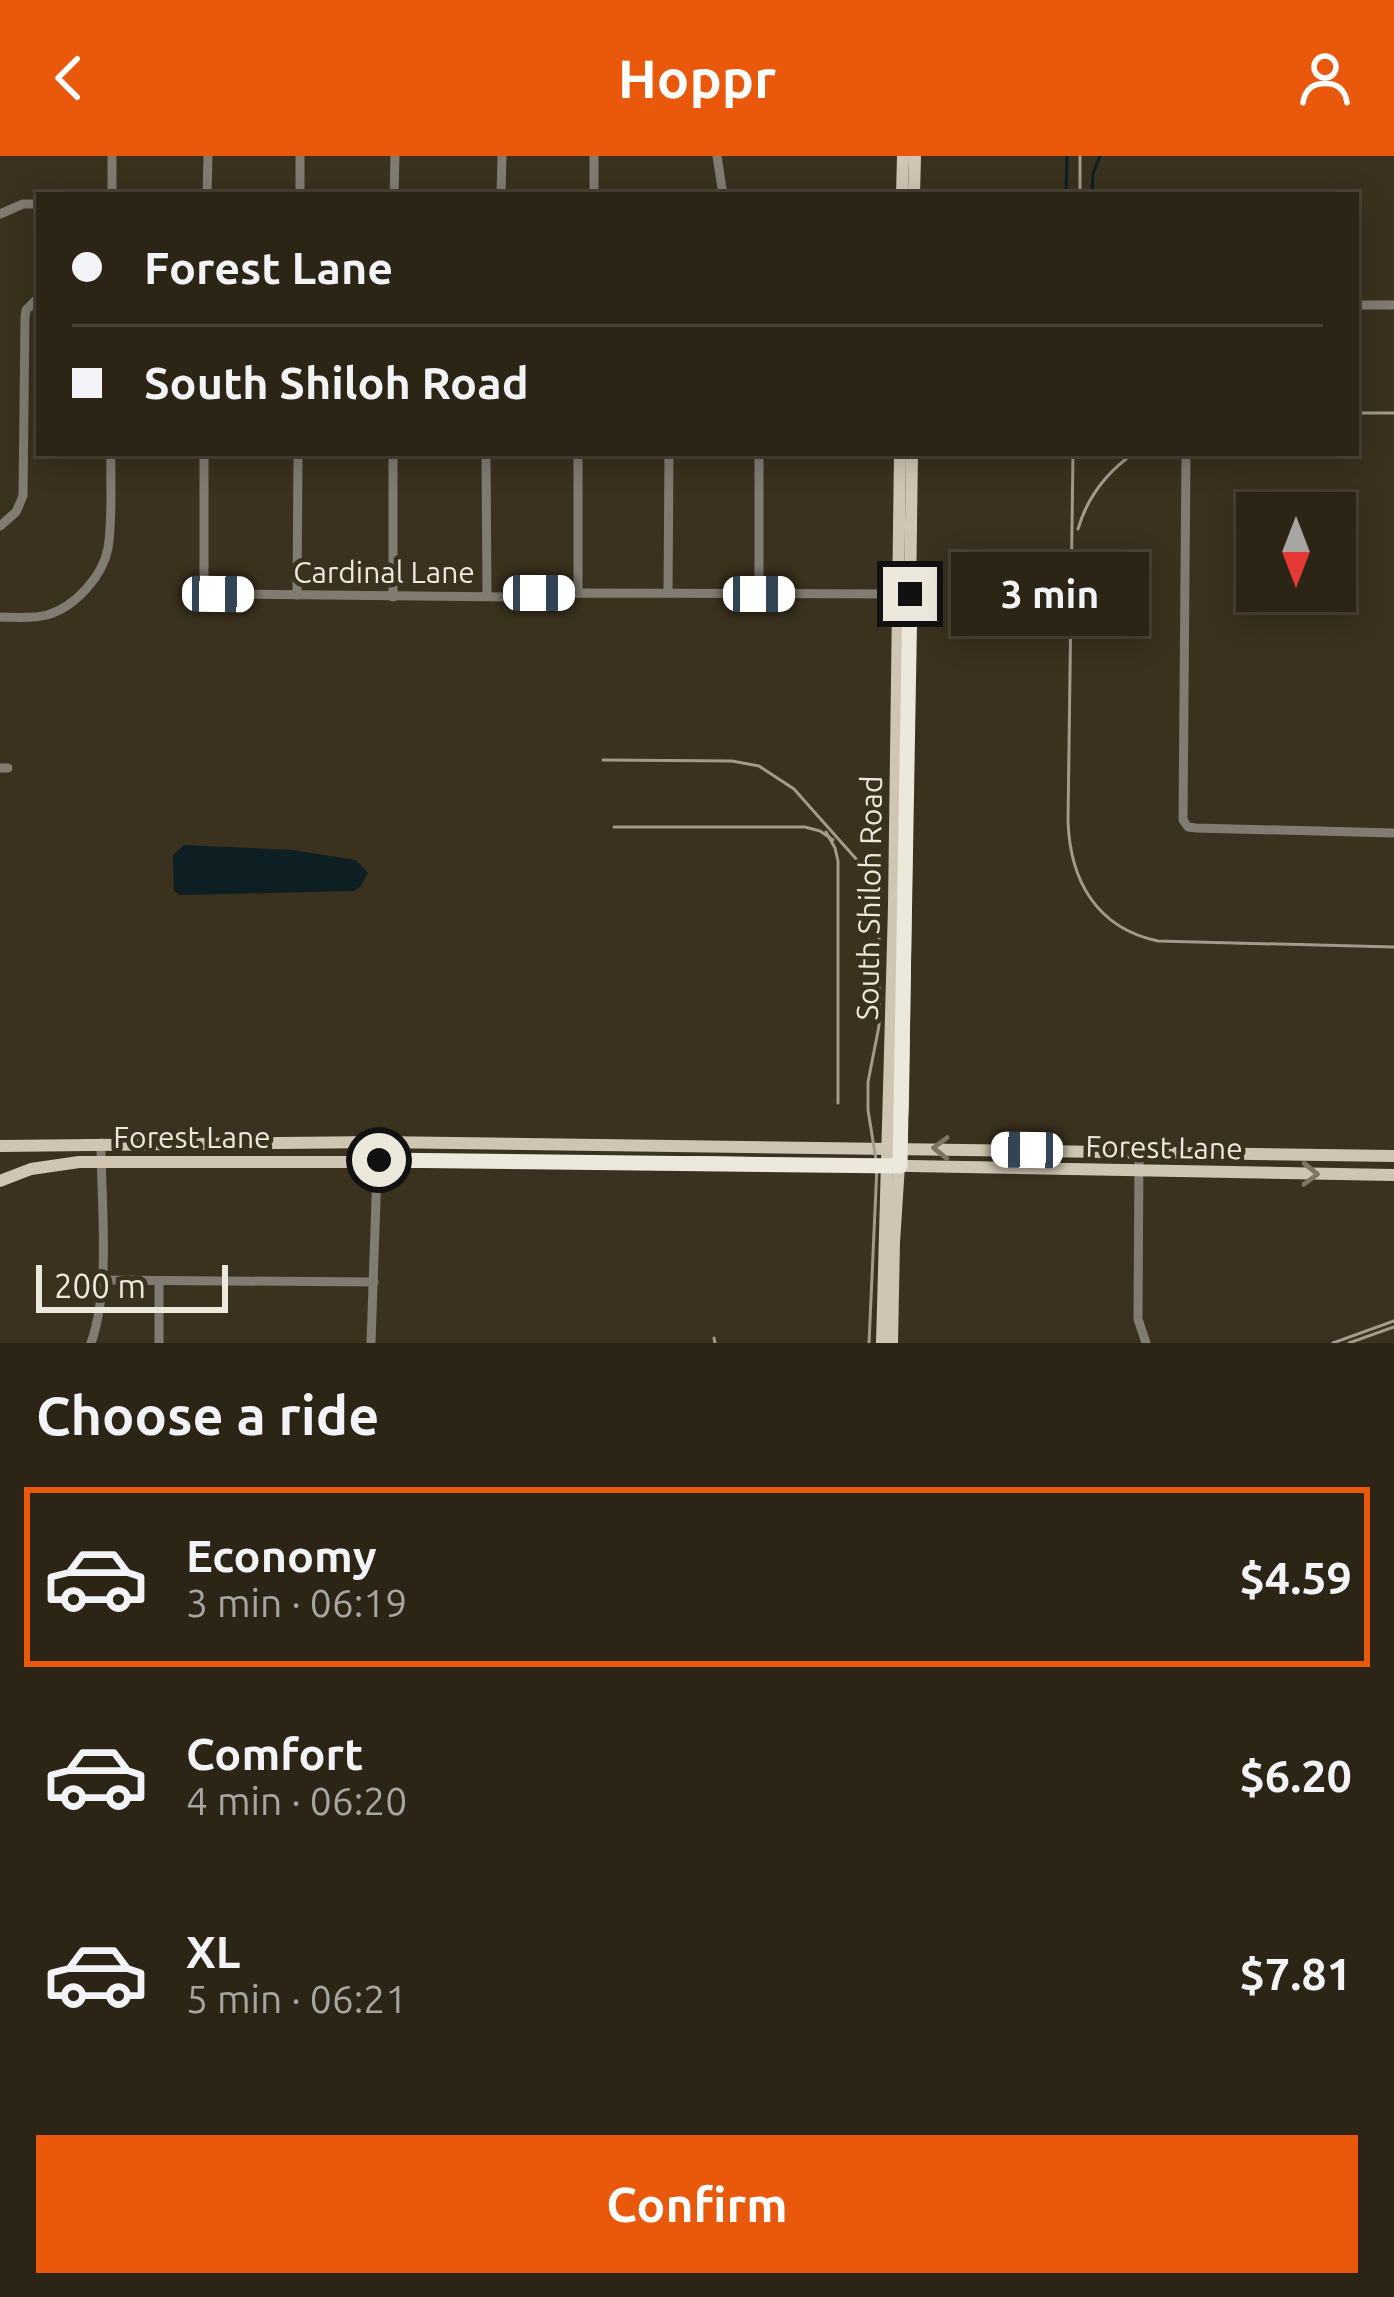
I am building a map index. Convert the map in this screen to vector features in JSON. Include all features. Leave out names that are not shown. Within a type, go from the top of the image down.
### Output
[{"type":"main road","points":[[902,192],[903,156]]},
{"type":"main road","points":[[914,192],[915,156]]},
{"type":"main road","name":"South Shiloh Road","points":[[900,456],[904,594]]},
{"type":"main road","name":"South Shiloh Road","points":[[882,1343],[894,1148],[904,594],[912,456]]},
{"type":"main road","points":[[172,1162],[194,1152],[229,1149],[237,1142]]},
{"type":"main road","name":"Forest Lane","points":[[0,1146],[378,1142],[1394,1156]]},
{"type":"main road","points":[[1234,1154],[1234,1172]]},
{"type":"main road","name":"Forest Lane","points":[[0,1180],[79,1162],[379,1160],[1394,1175]]},
{"type":"main road","name":"South Shiloh Road","points":[[892,1343],[893,1166]]},
{"type":"street","points":[[112,156],[112,192]]},
{"type":"street","points":[[300,156],[300,192]]},
{"type":"street","points":[[394,192],[395,156]]},
{"type":"street","points":[[501,192],[502,156]]},
{"type":"street","points":[[594,156],[594,192]]},
{"type":"street","points":[[716,156],[722,192]]},
{"type":"street","points":[[206,192],[208,162]]},
{"type":"street","points":[[0,214],[36,204]]},
{"type":"street","points":[[0,526],[16,512],[22,496],[25,317],[36,300]]},
{"type":"street","points":[[1359,305],[1394,305]]},
{"type":"street","points":[[0,616],[39,616],[63,609],[85,590],[108,550],[110,456]]},
{"type":"street","name":"Cardinal Lane","points":[[204,456],[203,581],[218,594],[904,594]]},
{"type":"street","points":[[298,456],[298,596]]},
{"type":"street","points":[[393,456],[393,597]]},
{"type":"street","points":[[486,456],[487,596]]},
{"type":"street","points":[[578,456],[578,593]]},
{"type":"street","points":[[668,593],[669,456]]},
{"type":"street","points":[[759,456],[759,594]]},
{"type":"street","points":[[1186,456],[1183,820],[1188,827],[1394,832]]},
{"type":"street","points":[[371,1343],[378,1142]]},
{"type":"street","points":[[91,1343],[101,1280],[101,1143]]},
{"type":"street","points":[[1139,1153],[1138,1319],[1146,1343]]},
{"type":"street","points":[[101,1280],[374,1282]]},
{"type":"street","points":[[159,1281],[159,1343]]},
{"type":"shaded area","points":[[184,845],[292,850],[356,860],[368,873],[354,891],[180,895],[174,891],[173,855]]},
{"type":"waterway","points":[[1066,192],[1067,156]]},
{"type":"waterway","points":[[1092,192],[1100,156]]},
{"type":"tram line","points":[[1349,1343],[1394,1327]]},
{"type":"railway","points":[[1080,156],[1080,192]]},
{"type":"railway","points":[[1359,413],[1394,413]]},
{"type":"railway","points":[[1073,456],[1068,821],[1074,863],[1090,898],[1118,925],[1158,941],[1394,947]]},
{"type":"railway","points":[[1078,529],[1099,486],[1130,456]]},
{"type":"railway","points":[[603,760],[732,761],[759,766],[794,789],[865,869],[879,914],[879,1026],[868,1082],[877,1166],[869,1343]]},
{"type":"railway","points":[[614,827],[805,827],[833,840]]},
{"type":"railway","points":[[826,832],[838,861],[838,1103]]},
{"type":"railway","points":[[1333,1343],[1394,1321]]},
{"type":"railway","points":[[714,1338],[715,1343]]},
{"type":"route","points":[[379,1160],[900,1166],[910,594]]}]
